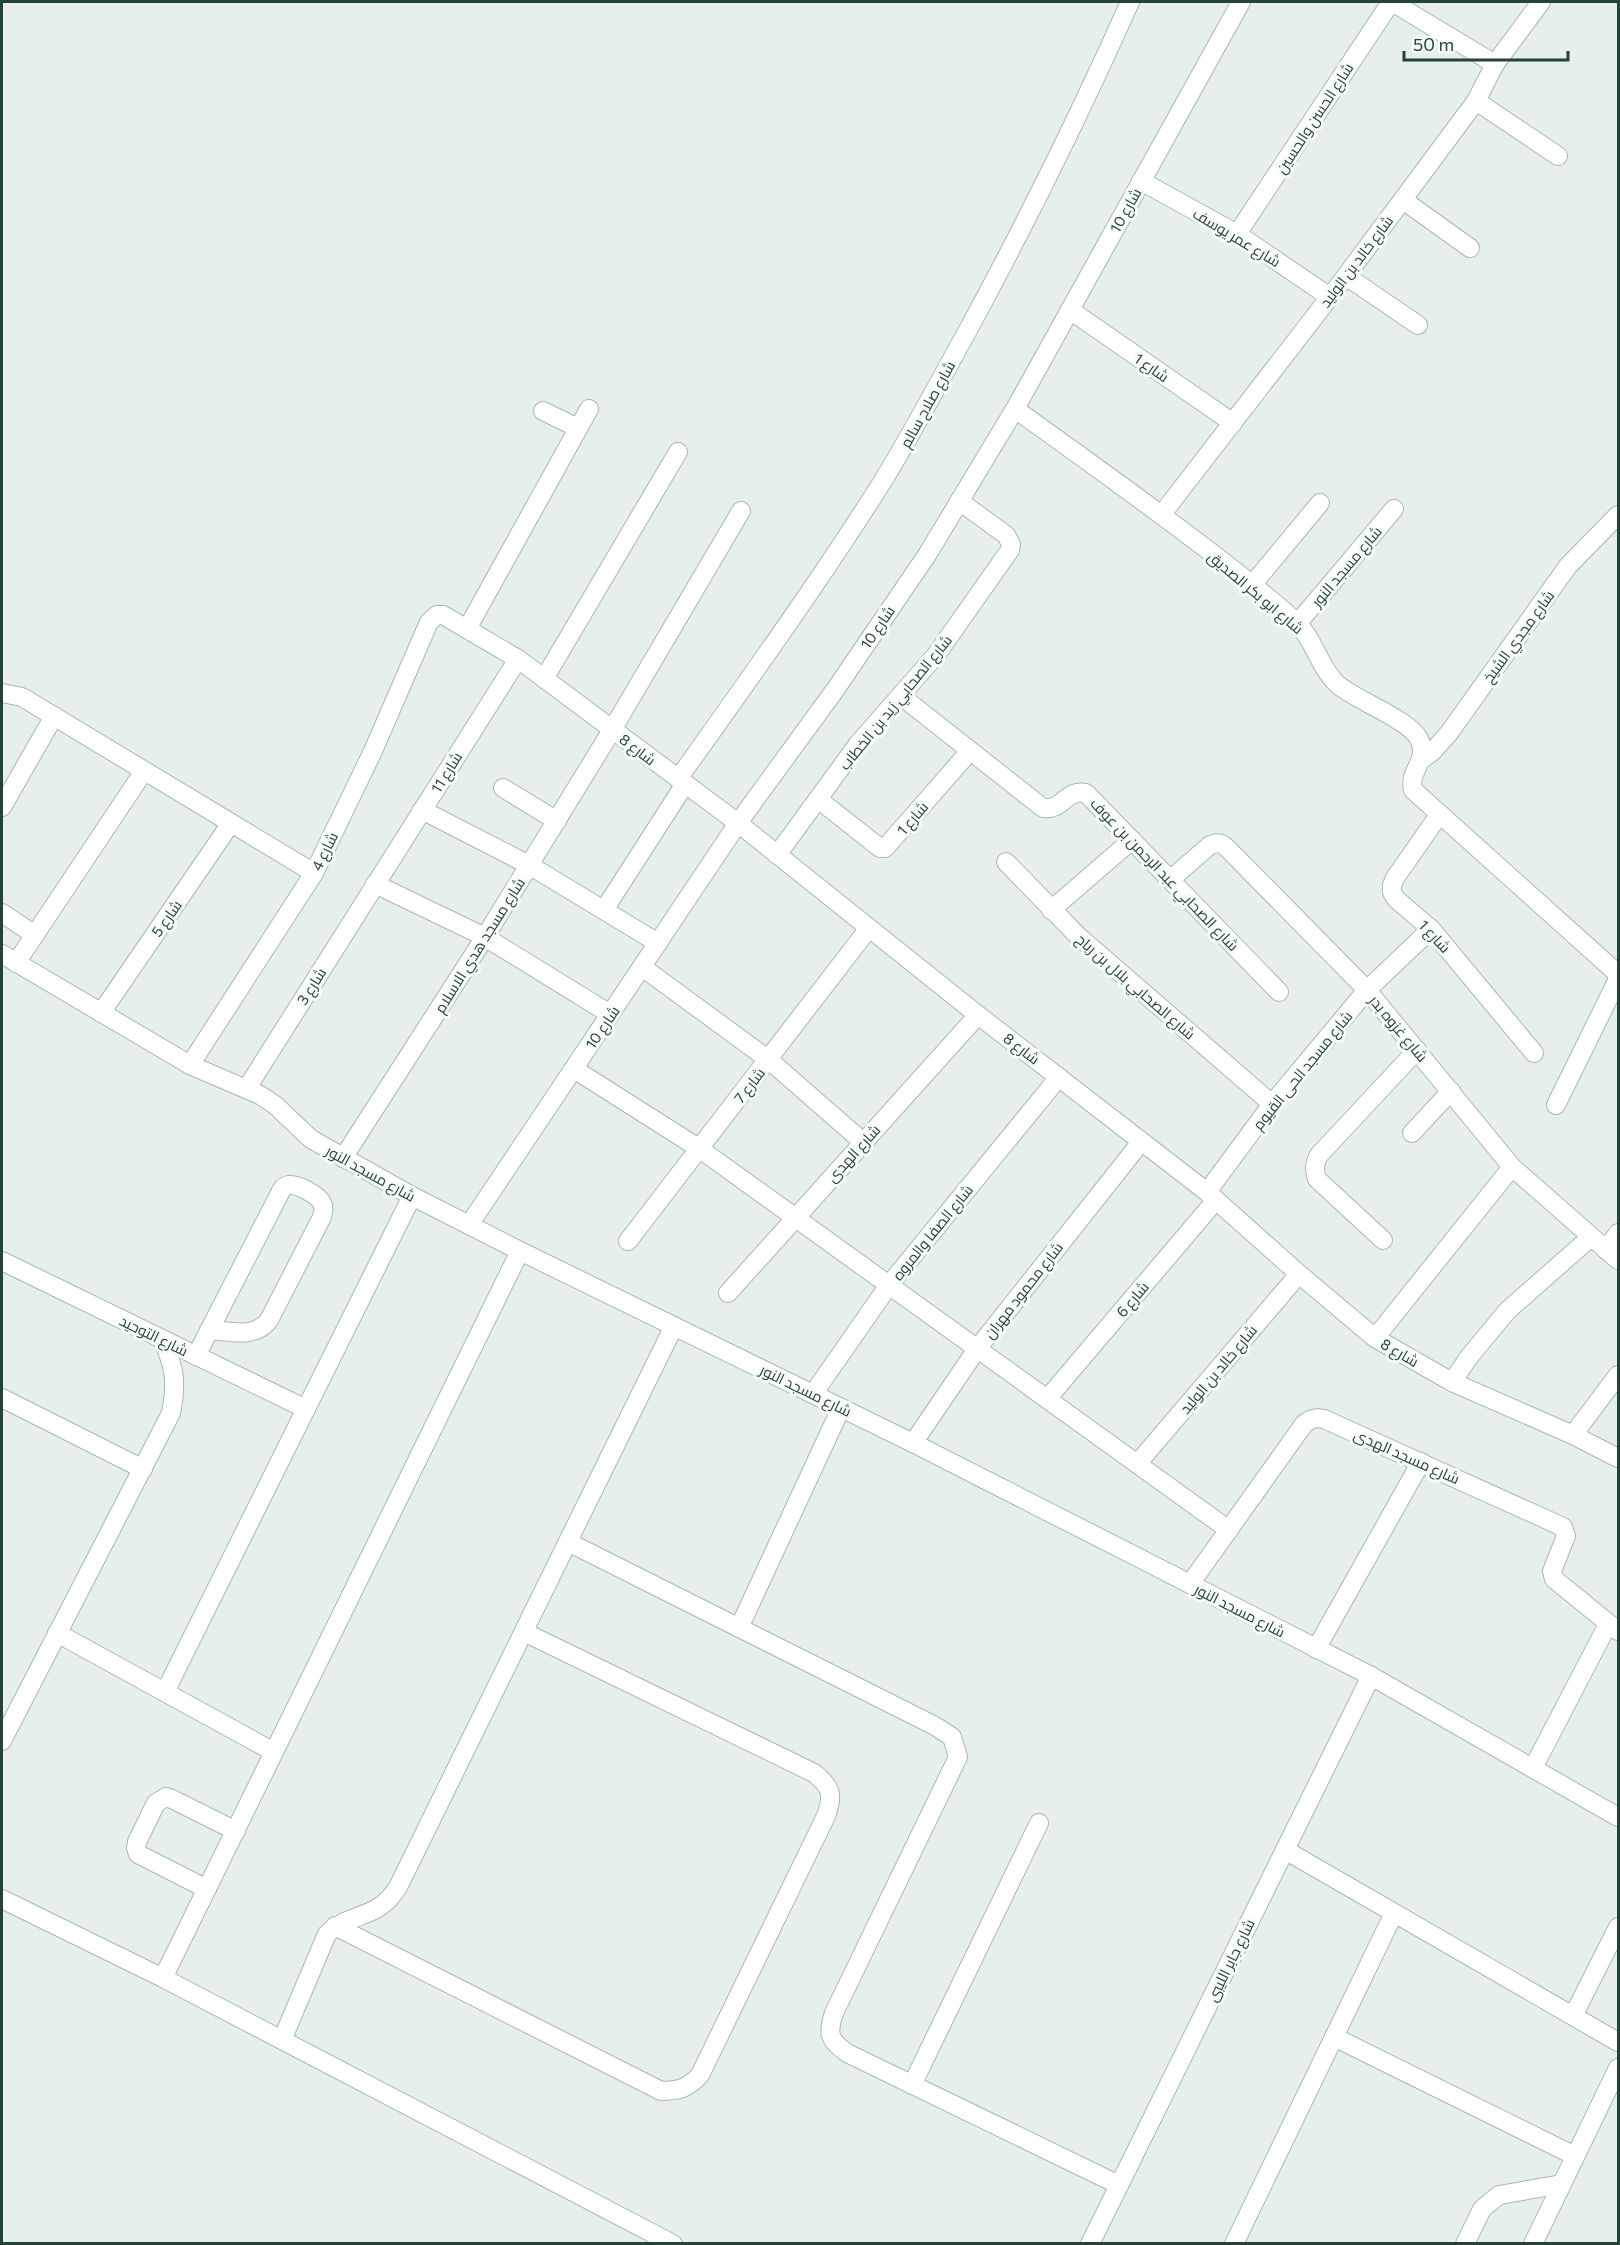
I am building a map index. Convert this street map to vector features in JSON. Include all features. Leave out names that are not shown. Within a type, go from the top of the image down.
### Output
[{"type":"street","name":"شارع صلاح سالم","points":[[682,782],[831,562],[924,411],[1035,204],[1130,2]]},
{"type":"street","name":"شارع 10","points":[[469,1225],[738,824],[842,680],[927,555],[1016,409],[1241,2]]},
{"type":"street","points":[[1391,2],[1495,64]]},
{"type":"street","name":"شارع الحسن والحسين","points":[[1237,234],[1391,2]]},
{"type":"street","name":"شارع خالد بن الوليد","points":[[1162,514],[1346,276],[1476,101],[1495,64],[1541,2]]},
{"type":"street","points":[[1476,101],[1558,156]]},
{"type":"street","name":"شارع عمر يوسف","points":[[1141,181],[1237,234],[1330,297]]},
{"type":"street","points":[[1402,200],[1470,248]]},
{"type":"street","points":[[1346,276],[1418,325]]},
{"type":"street","name":"شارع 1","points":[[1070,310],[1233,423]]},
{"type":"street","points":[[467,629],[589,409]]},
{"type":"street","name":"شارع ابو بكر الصديق","points":[[1016,409],[1162,514],[1298,624],[1335,682],[1418,736],[1423,747],[1421,760]]},
{"type":"street","points":[[543,411],[578,428]]},
{"type":"street","points":[[544,679],[678,452]]},
{"type":"street","name":"شارع الصحابي زيد بن الخطاب","points":[[777,855],[858,744],[936,655],[1010,550],[1011,544],[1006,535],[959,501]]},
{"type":"street","points":[[1252,585],[1320,503]]},
{"type":"street","name":"شارع مسجد النور","points":[[1298,624],[1394,509]]},
{"type":"street","name":"شارع مسجد هدي الاسلام","points":[[343,1158],[485,937],[612,730],[741,511]]},
{"type":"street","name":"شارع مجدي الشيخ","points":[[1421,760],[1449,733],[1568,566],[1618,515]]},
{"type":"street","name":"شارع 8","points":[[433,618],[448,618],[518,659],[738,824],[978,1015],[1212,1196],[1375,1338],[1452,1382],[1573,1435],[1618,1458]]},
{"type":"street","name":"شارع 4","points":[[190,1065],[314,873],[373,751],[433,618]]},
{"type":"street","name":"شارع 11","points":[[375,884],[518,659]]},
{"type":"street","points":[[2,693],[22,697],[314,873]]},
{"type":"street","name":"شارع الصحابي عبد الرحمن بن عوف","points":[[901,696],[1043,808],[1051,809],[1070,794],[1078,791],[1086,793],[1279,992]]},
{"type":"street","points":[[2,807],[54,716]]},
{"type":"street","name":"شارع 1","points":[[818,799],[880,848],[885,848],[970,751]]},
{"type":"street","points":[[1421,760],[1411,782],[1413,790],[1618,976],[1556,1105]]},
{"type":"street","points":[[9,958],[35,935],[144,771]]},
{"type":"street","points":[[604,910],[682,782]]},
{"type":"street","points":[[503,788],[556,821]]},
{"type":"street","points":[[422,810],[529,865],[658,943]]},
{"type":"street","name":"شارع 1","points":[[1439,815],[1392,885],[1392,892],[1396,899],[1431,929],[1534,1053]]},
{"type":"street","name":"شارع 5","points":[[101,1013],[231,823]]},
{"type":"street","points":[[1051,910],[1132,840]]},
{"type":"street","name":"شارع غزوه بدر","points":[[1171,879],[1209,846],[1222,843],[1367,990],[1512,1167],[1612,1255]]},
{"type":"street","name":"شارع الصحابي بلال بن رباح","points":[[1006,862],[1051,910],[1109,964],[1272,1104]]},
{"type":"street","points":[[375,884],[485,937],[610,1014]]},
{"type":"street","name":"شارع 3","points":[[247,1088],[375,884]]},
{"type":"street","points":[[2,913],[35,935]]},
{"type":"street","name":"شارع 7","points":[[628,1241],[869,928]]},
{"type":"street","name":"شارع مسجد الحى القيوم","points":[[1212,1196],[1272,1104],[1367,990],[1431,929]]},
{"type":"street","name":"شارع مسجد النور","points":[[9,958],[190,1065],[247,1088],[275,1105],[311,1139],[412,1196],[913,1443],[1371,1676],[1618,1817]]},
{"type":"street","points":[[642,967],[769,1060],[863,1142]]},
{"type":"street","name":"شارع الهدى","points":[[728,1293],[978,1015]]},
{"type":"street","points":[[1383,1240],[1317,1179],[1314,1171],[1315,1162],[1417,1050]]},
{"type":"street","points":[[574,1069],[700,1149],[1229,1530]]},
{"type":"street","name":"شارع الصفا والمروه","points":[[813,1394],[889,1285],[1059,1077]]},
{"type":"street","points":[[1412,1133],[1451,1091]]},
{"type":"street","name":"شارع محمود مهران","points":[[913,1443],[977,1349],[1141,1142]]},
{"type":"street","points":[[1375,1338],[1512,1167]]},
{"type":"street","points":[[196,1356],[209,1330],[282,1188],[290,1185],[317,1197],[322,1202],[324,1210],[322,1217],[263,1328],[254,1332],[209,1330]]},
{"type":"street","points":[[165,1692],[412,1196]]},
{"type":"street","name":"شارع 6","points":[[1047,1399],[1212,1196]]},
{"type":"street","points":[[1612,1255],[1618,1233]]},
{"type":"street","points":[[1452,1382],[1469,1357],[1507,1311],[1591,1237]]},
{"type":"street","points":[[163,1978],[520,1251]]},
{"type":"street","name":"شارع التوحيد","points":[[2,1261],[306,1409]]},
{"type":"street","name":"شارع خالد بن الوليد","points":[[1137,1464],[1299,1274]]},
{"type":"street","points":[[282,2040],[327,1934],[335,1926],[381,1908],[391,1899],[674,1326]]},
{"type":"street","points":[[2,1742],[171,1413],[176,1388],[172,1362],[162,1339]]},
{"type":"street","points":[[1573,1435],[1618,1375]]},
{"type":"street","points":[[2,1398],[143,1469]]},
{"type":"street","points":[[739,1628],[841,1407]]},
{"type":"street","name":"شارع مسجد الهدى","points":[[1190,1584],[1310,1420],[1317,1418],[1324,1419],[1563,1527],[1566,1536],[1552,1571],[1554,1580],[1613,1628]]},
{"type":"street","points":[[1317,1649],[1420,1462]]},
{"type":"street","points":[[568,1542],[935,1726],[952,1737],[958,1757],[834,2013],[829,2028],[834,2044],[847,2053],[1119,2185]]},
{"type":"street","points":[[1533,1768],[1613,1628]]},
{"type":"street","points":[[335,1926],[661,2091],[676,2091],[690,2086],[700,2074],[826,1816],[832,1800],[827,1783],[813,1773],[524,1632]]},
{"type":"street","points":[[57,1633],[274,1752]]},
{"type":"street","name":"شارع جابر الليبى","points":[[1090,2244],[1371,1676]]},
{"type":"street","points":[[207,1889],[138,1854],[137,1842],[156,1803],[166,1797],[172,1799],[236,1831]]},
{"type":"street","points":[[912,2085],[1039,1822]]},
{"type":"street","points":[[1285,1850],[1618,2042]]},
{"type":"street","points":[[2,1899],[163,1978],[673,2244]]},
{"type":"street","points":[[1234,2244],[1394,1913]]},
{"type":"street","points":[[1573,2016],[1618,1927]]},
{"type":"street","points":[[1334,2037],[1575,2156]]},
{"type":"street","points":[[1533,2244],[1618,2068]]},
{"type":"street","points":[[1466,2244],[1482,2209],[1499,2195],[1562,2184]]}]
